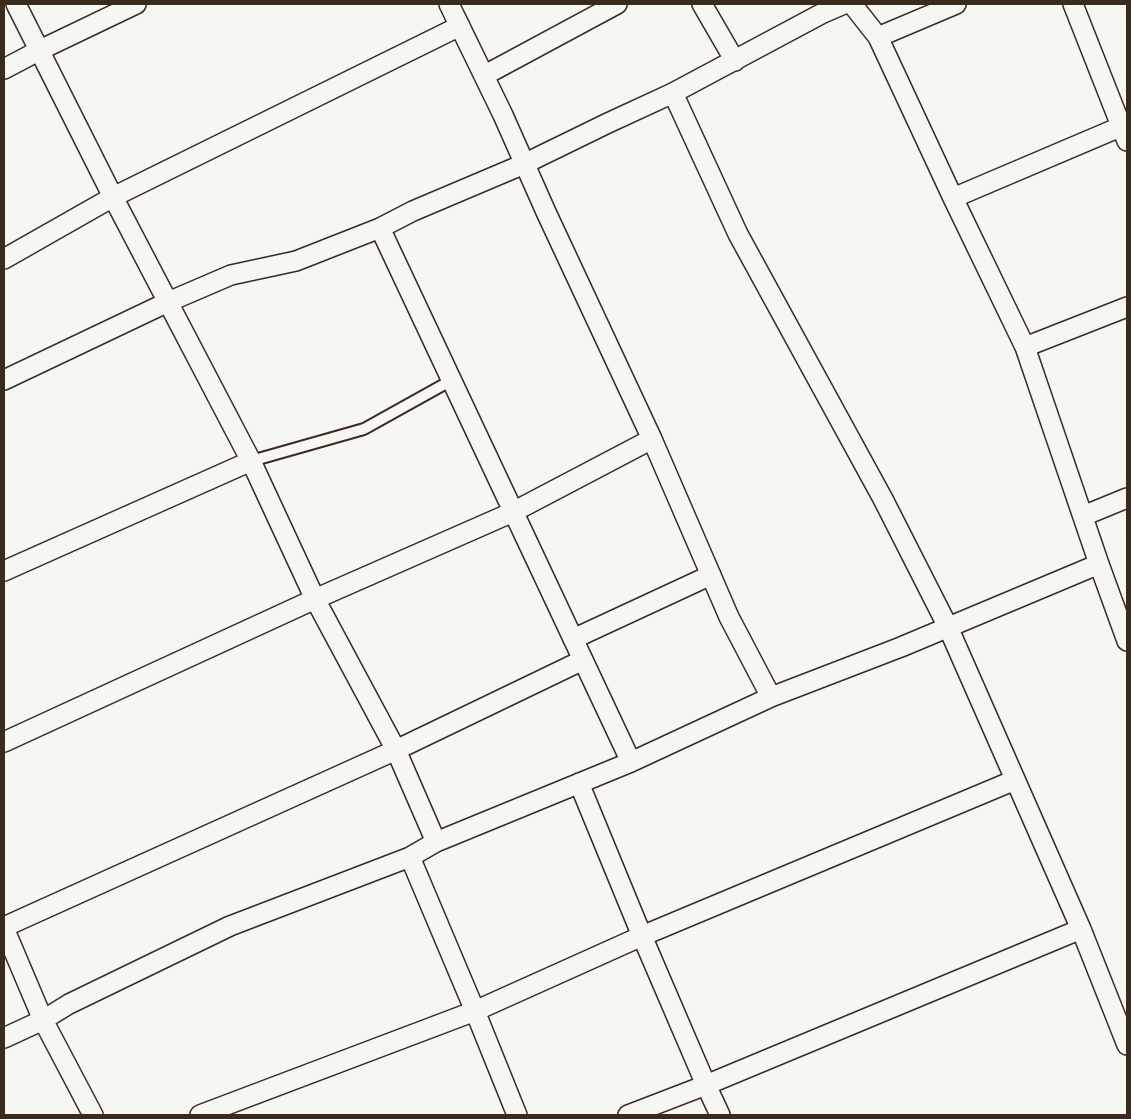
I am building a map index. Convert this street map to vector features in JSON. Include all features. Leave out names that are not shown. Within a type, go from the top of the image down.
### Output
[{"type":"street","points":[[16,4],[251,461],[315,598],[396,750],[436,842]]},
{"type":"street","points":[[4,69],[136,4]]},
{"type":"street","points":[[449,4],[484,75],[652,439],[729,618],[771,697]]},
{"type":"street","points":[[484,75],[617,4]]},
{"type":"street","points":[[702,4],[734,61]]},
{"type":"street","points":[[4,380],[168,302],[231,276],[296,261],[380,228],[413,211],[524,164],[673,93],[821,14],[844,4]]},
{"type":"street","points":[[852,4],[878,37],[1025,347],[1127,641]]},
{"type":"street","points":[[878,37],[956,4]]},
{"type":"street","points":[[953,198],[1126,130],[1073,4]]},
{"type":"street","points":[[4,259],[114,197],[460,26]]},
{"type":"street","points":[[673,93],[738,234],[883,498],[948,627],[1081,929],[1127,1045]]},
{"type":"street","points":[[380,228],[631,762]]},
{"type":"street","points":[[1025,347],[1127,307]]},
{"type":"street","points":[[4,742],[315,598],[514,512],[652,439]]},
{"type":"street","points":[[4,571],[251,461]]},
{"type":"street","points":[[1083,516],[1127,498]]},
{"type":"street","points":[[4,1038],[43,1020],[69,1004],[230,926],[410,857],[436,842],[631,762],[771,697],[901,647],[1100,564]]},
{"type":"street","points":[[573,638],[712,575]]},
{"type":"street","points":[[93,1115],[43,1020],[4,927],[396,750],[583,660]]},
{"type":"street","points":[[200,1115],[475,1011],[642,936],[1015,780]]},
{"type":"street","points":[[579,783],[642,936],[720,1115]]},
{"type":"street","points":[[410,857],[517,1115]]},
{"type":"street","points":[[628,1115],[706,1085],[1081,929]]},
{"type":"lane","points":[[251,461],[364,429],[452,380]]}]
